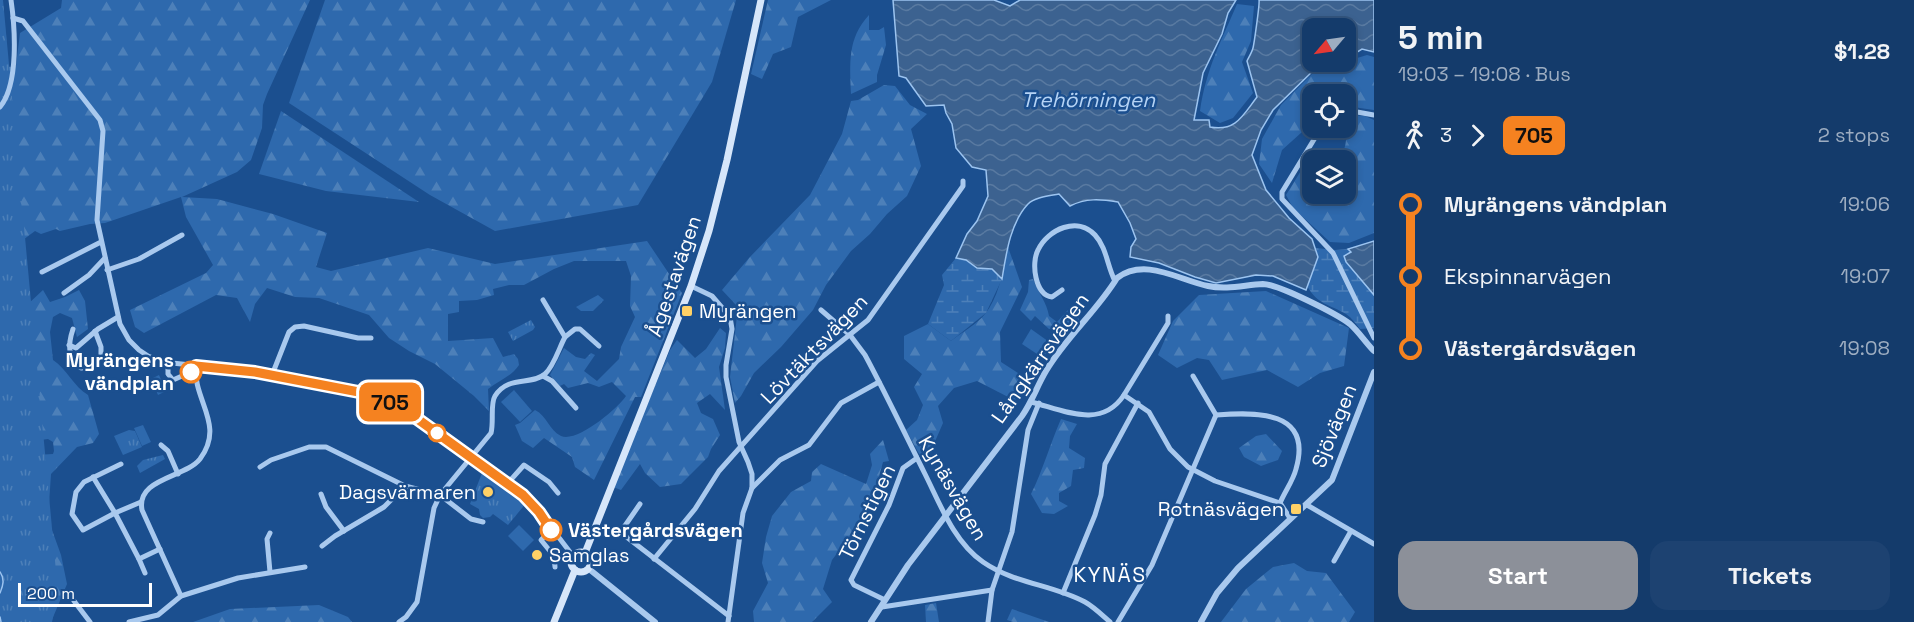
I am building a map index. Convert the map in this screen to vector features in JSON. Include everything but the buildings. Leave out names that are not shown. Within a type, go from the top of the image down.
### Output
[{"type":"main road","name":"Ågestavägen","points":[[585,553],[691,286],[709,231],[727,160],[761,0]]},
{"type":"main road","points":[[578,552],[585,553],[590,558],[589,569],[581,573],[570,564],[573,556],[578,552]]},
{"type":"main road","points":[[554,622],[575,570]]},
{"type":"street","points":[[0,107],[12,73],[14,48],[11,0]]},
{"type":"street","points":[[13,18],[23,21],[100,120],[103,131],[97,220],[118,317],[124,332],[139,350],[168,363],[272,375],[382,398],[410,412],[531,501],[573,556]]},
{"type":"street","points":[[1356,112],[1374,115]]},
{"type":"street","points":[[1315,138],[1282,192],[1282,199],[1333,253],[1374,338]]},
{"type":"street","name":"Lövtäktsvägen","points":[[654,559],[695,509],[719,471],[817,361],[868,320],[963,186],[963,180]]},
{"type":"street","points":[[1062,290],[1052,297],[1042,292],[1037,279],[1035,258],[1038,249],[1046,239],[1054,232],[1072,225],[1084,227],[1099,240],[1115,281]]},
{"type":"street","points":[[107,270],[139,259],[182,235]]},
{"type":"street","points":[[42,272],[101,242]]},
{"type":"street","points":[[64,293],[89,275],[105,258]]},
{"type":"street","name":"Långkärrsvägen","points":[[871,622],[908,565],[1035,403],[1046,371],[1115,281],[1124,273],[1142,268],[1215,288],[1265,284],[1278,288],[1347,322],[1374,351]]},
{"type":"street","points":[[691,286],[712,296],[730,317],[732,329],[726,377],[741,448],[750,467],[752,488]]},
{"type":"street","points":[[543,300],[565,337]]},
{"type":"street","name":"Kynäsvägen","points":[[821,310],[850,335],[865,355],[946,515],[967,548],[999,573],[1087,603],[1110,622]]},
{"type":"street","points":[[988,622],[992,590],[1012,532],[1028,430],[1035,403],[1072,413],[1092,415],[1111,411],[1124,396],[1168,323],[1168,316]]},
{"type":"street","points":[[69,345],[76,348],[95,331],[118,317]]},
{"type":"street","points":[[272,375],[289,332],[295,327],[304,326],[358,338],[371,338]]},
{"type":"street","points":[[72,329],[69,353],[75,364],[81,368],[91,367],[98,361],[102,351],[95,331]]},
{"type":"street","points":[[399,622],[406,617],[417,602],[434,508],[440,495],[491,433],[494,422],[493,399],[503,386],[543,376],[553,363],[565,337],[575,329],[580,329],[599,346]]},
{"type":"street","points":[[168,363],[168,374],[173,380],[191,372],[196,366]]},
{"type":"street","points":[[181,596],[142,510],[141,502],[144,492],[150,487],[190,468],[201,457],[210,432],[209,417],[196,382],[196,366]]},
{"type":"street","name":"Sjövägen","points":[[1201,622],[1217,593],[1238,568],[1333,478],[1374,372]]},
{"type":"street","points":[[543,376],[552,381],[576,408]]},
{"type":"street","points":[[1193,376],[1216,414]]},
{"type":"street","points":[[728,619],[743,513],[752,488],[782,458],[809,445],[841,403],[879,382]]},
{"type":"street","points":[[1124,396],[1138,403],[1153,416],[1174,454],[1192,470],[1215,481],[1280,503],[1290,518]]},
{"type":"street","points":[[1063,593],[1095,515],[1101,495],[1105,464],[1138,403]]},
{"type":"street","points":[[1118,622],[1152,565],[1216,414]]},
{"type":"street","points":[[1216,414],[1268,416],[1281,419],[1290,426],[1299,445],[1299,456],[1294,476],[1280,503]]},
{"type":"street","points":[[161,445],[168,451],[178,474]]},
{"type":"street","points":[[260,467],[271,460],[309,447],[321,446],[334,449],[405,486],[440,495],[471,519],[483,522]]},
{"type":"street","name":"Törnstigen","points":[[883,603],[854,585],[851,580],[886,513],[903,468],[917,458]]},
{"type":"street","points":[[121,464],[84,482],[76,492],[72,514],[83,531],[141,502]]},
{"type":"street","points":[[507,484],[524,465],[549,482],[558,493]]},
{"type":"street","points":[[93,477],[115,513],[145,573]]},
{"type":"street","points":[[322,546],[384,507],[405,486]]},
{"type":"street","points":[[321,494],[326,507],[344,531]]},
{"type":"street","points":[[640,504],[622,533],[728,619]]},
{"type":"street","points":[[1307,505],[1374,544]]},
{"type":"street","points":[[551,530],[541,540],[554,556],[555,567]]},
{"type":"street","points":[[1335,561],[1351,531]]},
{"type":"street","points":[[270,533],[267,539],[270,572]]},
{"type":"street","points":[[139,559],[160,549]]},
{"type":"street","points":[[129,622],[158,615],[181,596],[238,578],[305,567]]},
{"type":"street","points":[[589,569],[655,622]]},
{"type":"street","points":[[883,603],[992,590]]},
{"type":"street","points":[[74,601],[90,622]]},
{"type":"green space","points":[[0,0],[3,0],[58,593],[52,622],[0,622]]},
{"type":"green space","points":[[62,0],[310,0],[267,94],[263,105],[262,128],[251,160],[237,172],[182,197],[217,199],[273,214],[327,233],[316,267],[331,271],[428,248],[495,264],[647,241],[682,293],[641,397],[635,397],[594,480],[575,467],[572,457],[544,438],[533,448],[522,441],[515,425],[535,410],[561,436],[577,435],[596,424],[626,396],[612,382],[599,387],[588,383],[568,388],[564,384],[560,386],[550,375],[564,348],[576,357],[585,359],[591,353],[595,355],[584,371],[597,381],[619,359],[621,347],[635,317],[630,306],[631,276],[626,261],[574,261],[524,285],[509,285],[493,289],[494,295],[477,300],[459,301],[459,312],[448,314],[448,341],[493,338],[503,357],[514,354],[518,359],[519,365],[516,369],[488,389],[489,411],[435,364],[389,338],[369,315],[319,298],[295,297],[267,288],[255,304],[250,322],[237,298],[216,295],[144,333],[135,327],[130,310],[206,273],[213,265],[186,217],[181,197],[105,223],[60,231],[56,229],[41,234],[35,231],[4,254],[0,68],[16,66],[20,33],[61,8]]},
{"type":"green space","points":[[325,0],[736,0],[712,82],[638,205],[495,231],[430,195],[289,103]]},
{"type":"green space","points":[[768,0],[831,0],[798,17],[791,47],[773,54],[762,79],[751,74]]},
{"type":"green space","points":[[1237,4],[1254,6],[1251,41],[1242,62],[1253,93],[1233,118],[1220,123],[1200,111],[1210,69]]},
{"type":"green space","points":[[869,15],[869,30],[879,30],[884,27],[886,45],[877,82],[851,94],[850,62],[853,42]]},
{"type":"green space","points":[[1367,55],[1374,57],[1374,110],[1356,107],[1356,84],[1302,84],[1314,72],[1356,72],[1356,58]]},
{"type":"green space","points":[[1302,84],[1302,132],[1282,150],[1272,183],[1259,164],[1262,139],[1281,105]]},
{"type":"green space","points":[[884,85],[895,86],[910,105],[927,114],[911,129],[921,166],[907,196],[851,251],[826,285],[813,310],[781,347],[754,373],[735,403],[730,377],[738,307],[722,290],[749,258],[810,195],[842,134],[851,101],[858,100]]},
{"type":"green space","points":[[281,111],[419,202],[326,191],[259,174]]},
{"type":"green space","points":[[1356,116],[1374,120],[1374,233],[1349,243],[1330,242],[1293,208],[1286,195],[1302,169],[1302,204],[1356,204],[1356,150],[1343,150],[1346,138],[1356,138]]},
{"type":"green space","points":[[1008,247],[1022,287],[1000,332],[1001,362],[1018,373],[1022,397],[1014,400],[977,381],[954,388],[938,406],[943,423],[930,453],[923,461],[906,430],[917,420],[923,405],[914,387],[922,374],[904,359],[904,336],[928,324],[951,341],[977,322],[994,299]]},
{"type":"green space","points":[[1316,248],[1348,249],[1351,252],[1346,262],[1374,295],[1374,328],[1360,329],[1348,316],[1320,301],[1311,292],[1307,286],[1318,257]]},
{"type":"green space","points":[[956,258],[966,260],[977,268],[992,269],[1002,279],[986,313],[951,341],[928,324],[944,285],[942,275]]},
{"type":"green space","points":[[1033,279],[1049,316],[1057,322],[1068,310],[1074,312],[1079,319],[1069,332],[1060,328],[1049,329],[1035,316],[1031,321],[1020,310],[1028,292],[1029,280]]},
{"type":"green space","points":[[43,290],[50,302],[79,290],[85,301],[88,329],[77,337],[72,318],[60,313],[53,317],[50,332],[53,360],[88,395],[99,434],[93,443],[77,447],[51,474],[48,519],[61,555],[67,584],[51,622],[0,470],[36,455],[53,454],[54,451],[53,442],[48,439],[25,442],[27,305]]},
{"type":"green space","points":[[1266,291],[1349,328],[1344,366],[1320,373],[1298,387],[1267,370],[1222,380],[1209,360],[1197,358],[1177,368],[1158,355],[1173,321],[1199,295]]},
{"type":"green space","points":[[598,295],[604,300],[593,311],[581,311],[576,307]]},
{"type":"green space","points":[[531,320],[535,327],[533,330],[513,341],[508,332]]},
{"type":"green space","points":[[720,328],[726,333],[725,348],[719,367],[725,410],[710,394],[697,403],[701,413],[713,419],[720,435],[708,457],[681,484],[660,487],[645,473],[640,464],[621,490],[613,487],[670,350],[677,340],[695,358],[706,349]]},
{"type":"green space","points":[[1031,329],[1052,344],[1043,358],[1022,344]]},
{"type":"green space","points":[[159,375],[166,391],[158,395],[151,379]]},
{"type":"green space","points":[[514,390],[532,411],[520,422],[501,402]]},
{"type":"green space","points":[[1061,419],[1077,424],[1070,436],[1069,448],[1085,458],[1084,468],[1073,470],[1071,486],[1059,493],[1059,501],[1068,506],[1054,514],[1042,513],[1031,494]]},
{"type":"green space","points":[[143,425],[151,442],[142,446],[134,428]]},
{"type":"green space","points":[[129,430],[135,431],[142,447],[123,455],[114,436]]},
{"type":"green space","points":[[1266,434],[1282,451],[1278,460],[1261,466],[1244,457],[1239,448],[1256,436]]},
{"type":"green space","points":[[883,440],[889,461],[883,462],[874,495],[860,523],[832,560],[823,589],[832,602],[812,622],[754,622],[753,611],[768,583],[762,563],[772,516],[791,492],[811,481],[812,472],[821,464],[866,484],[872,465],[870,454]]},
{"type":"green space","points":[[163,455],[165,459],[140,473],[137,466],[143,460]]},
{"type":"green space","points":[[482,473],[527,502],[508,525],[493,514],[483,518],[479,509],[470,504]]},
{"type":"green space","points":[[519,525],[534,540],[523,551],[508,536]]},
{"type":"green space","points":[[1294,563],[1307,571],[1326,573],[1355,612],[1349,622],[1221,622],[1246,589],[1273,567]]},
{"type":"green space","points":[[936,603],[939,622],[926,622],[925,605]]},
{"type":"green space","points":[[319,605],[348,617],[352,622],[193,622],[230,609]]},
{"type":"green space","points":[[1012,609],[1049,622],[1007,620]]},
{"type":"water","name":"Trehörningen","points":[[893,0],[994,0],[1010,6],[1020,0],[1236,0],[1228,13],[1222,34],[1203,73],[1194,120],[1209,120],[1210,127],[1226,127],[1238,121],[1257,97],[1247,61],[1253,48],[1259,0],[1374,0],[1374,52],[1362,49],[1356,53],[1356,18],[1302,18],[1302,72],[1312,72],[1273,110],[1261,130],[1252,155],[1266,190],[1289,218],[1312,239],[1318,257],[1306,290],[1273,276],[1256,275],[1216,283],[1159,263],[1130,257],[1131,247],[1136,239],[1118,202],[1093,200],[1070,206],[1059,194],[1034,200],[1022,212],[1010,240],[1002,279],[992,269],[977,268],[966,260],[956,258],[988,196],[986,170],[972,167],[956,148],[952,124],[944,105],[926,106],[906,78],[899,76]]},
{"type":"water","points":[[1374,241],[1374,295],[1346,262],[1344,256],[1351,252],[1348,249]]},
{"type":"waterway","points":[[0,572],[3,577],[0,593]]},
{"type":"waterway","points":[[0,617],[1,622]]},
{"type":"bus line","name":"705","points":[[191,372],[196,366],[241,370],[382,398],[410,412],[531,501],[551,530]]},
{"type":"place","name":"Myrängen","points":[[687,311]]},
{"type":"place","name":"Myrängens vändplan","points":[[191,372]]},
{"type":"place","name":"Dagsvärmaren","points":[[488,492]]},
{"type":"place","name":"Rotnäsvägen","points":[[1296,509]]},
{"type":"place","name":"Västergårdsvägen","points":[[551,530]]},
{"type":"place","name":"Samglas","points":[[537,555]]},
{"type":"district","name":"KYNÄS","points":[[1110,574]]}]
